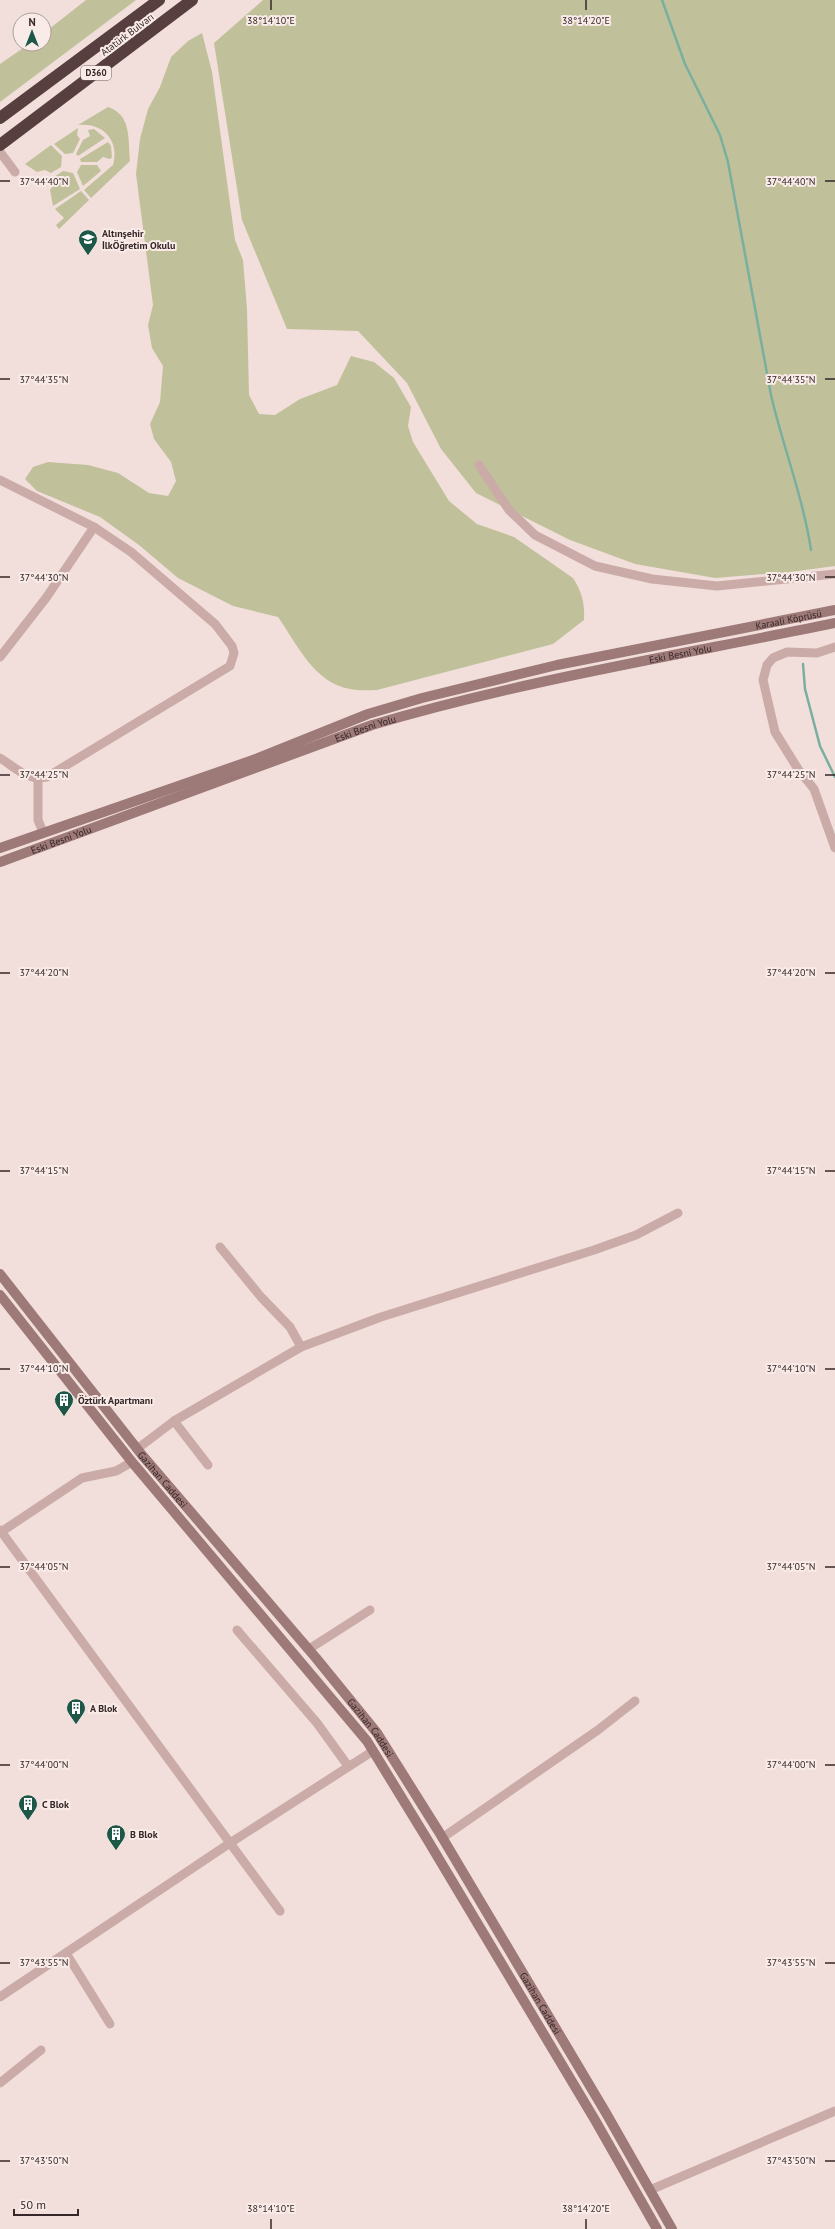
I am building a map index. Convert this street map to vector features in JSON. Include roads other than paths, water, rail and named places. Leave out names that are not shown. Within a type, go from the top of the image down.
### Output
[{"type":"highway","name":"Atatürk Bulvarı","points":[[0,118],[159,0]]},
{"type":"highway","name":"Atatürk Bulvarı","points":[[3,144],[192,0]]},
{"type":"main road","name":"Karaali Köprüsü","points":[[743,629],[835,610]]},
{"type":"main road","name":"Karaali Köprüsü","points":[[745,641],[835,623]]},
{"type":"main road","name":"Eski Besni Yolu","points":[[0,848],[252,760],[368,714],[551,666],[743,629]]},
{"type":"main road","name":"Eski Besni Yolu","points":[[0,862],[392,719],[533,682],[745,641]]},
{"type":"main road","name":"Gazihan Caddesi","points":[[0,1274],[137,1449],[309,1649],[377,1734],[442,1838],[606,2113],[672,2229]]},
{"type":"main road","name":"Gazihan Caddesi","points":[[0,1295],[4,1307],[132,1462],[337,1704],[373,1751],[595,2120],[657,2229]]},
{"type":"street","points":[[0,152],[15,172]]},
{"type":"street","points":[[479,465],[509,510],[535,535],[595,566],[652,579],[717,586],[835,574]]},
{"type":"street","points":[[0,480],[94,527],[131,552],[215,624],[232,646],[233,660],[230,666],[47,778],[38,779],[28,777],[0,758]]},
{"type":"street","points":[[0,657],[46,598],[94,527]]},
{"type":"street","points":[[835,647],[817,653],[787,652],[773,658],[766,665],[763,680],[775,732],[798,769],[814,789],[835,848]]},
{"type":"street","points":[[38,779],[38,820],[43,832]]},
{"type":"street","points":[[137,1449],[174,1421],[301,1347],[381,1317],[594,1250],[636,1235],[678,1213]]},
{"type":"street","points":[[220,1247],[261,1297],[290,1326],[301,1347]]},
{"type":"street","points":[[174,1421],[208,1465]]},
{"type":"street","points":[[132,1462],[116,1471],[82,1478],[1,1531],[175,1771],[280,1911]]},
{"type":"street","points":[[309,1649],[370,1610]]},
{"type":"street","points":[[237,1630],[317,1723],[348,1766]]},
{"type":"street","points":[[442,1838],[598,1730],[635,1701]]},
{"type":"street","points":[[0,1997],[230,1843],[373,1751]]},
{"type":"street","points":[[66,1952],[110,2024]]},
{"type":"street","points":[[0,2083],[41,2050]]},
{"type":"street","points":[[650,2190],[835,2111]]},
{"type":"waterway","points":[[662,0],[685,64],[720,135],[728,162],[771,395],[798,491],[811,550]]},
{"type":"waterway","points":[[803,664],[805,689],[820,746],[835,777]]},
{"type":"place","name":"Altınşehir İlkÖğretim Okulu","points":[[88,256]]},
{"type":"place","name":"Öztürk Apartmanı","points":[[64,1417]]},
{"type":"place","name":"A Blok","points":[[76,1725]]},
{"type":"place","name":"C Blok","points":[[28,1821]]},
{"type":"place","name":"B Blok","points":[[116,1851]]}]
